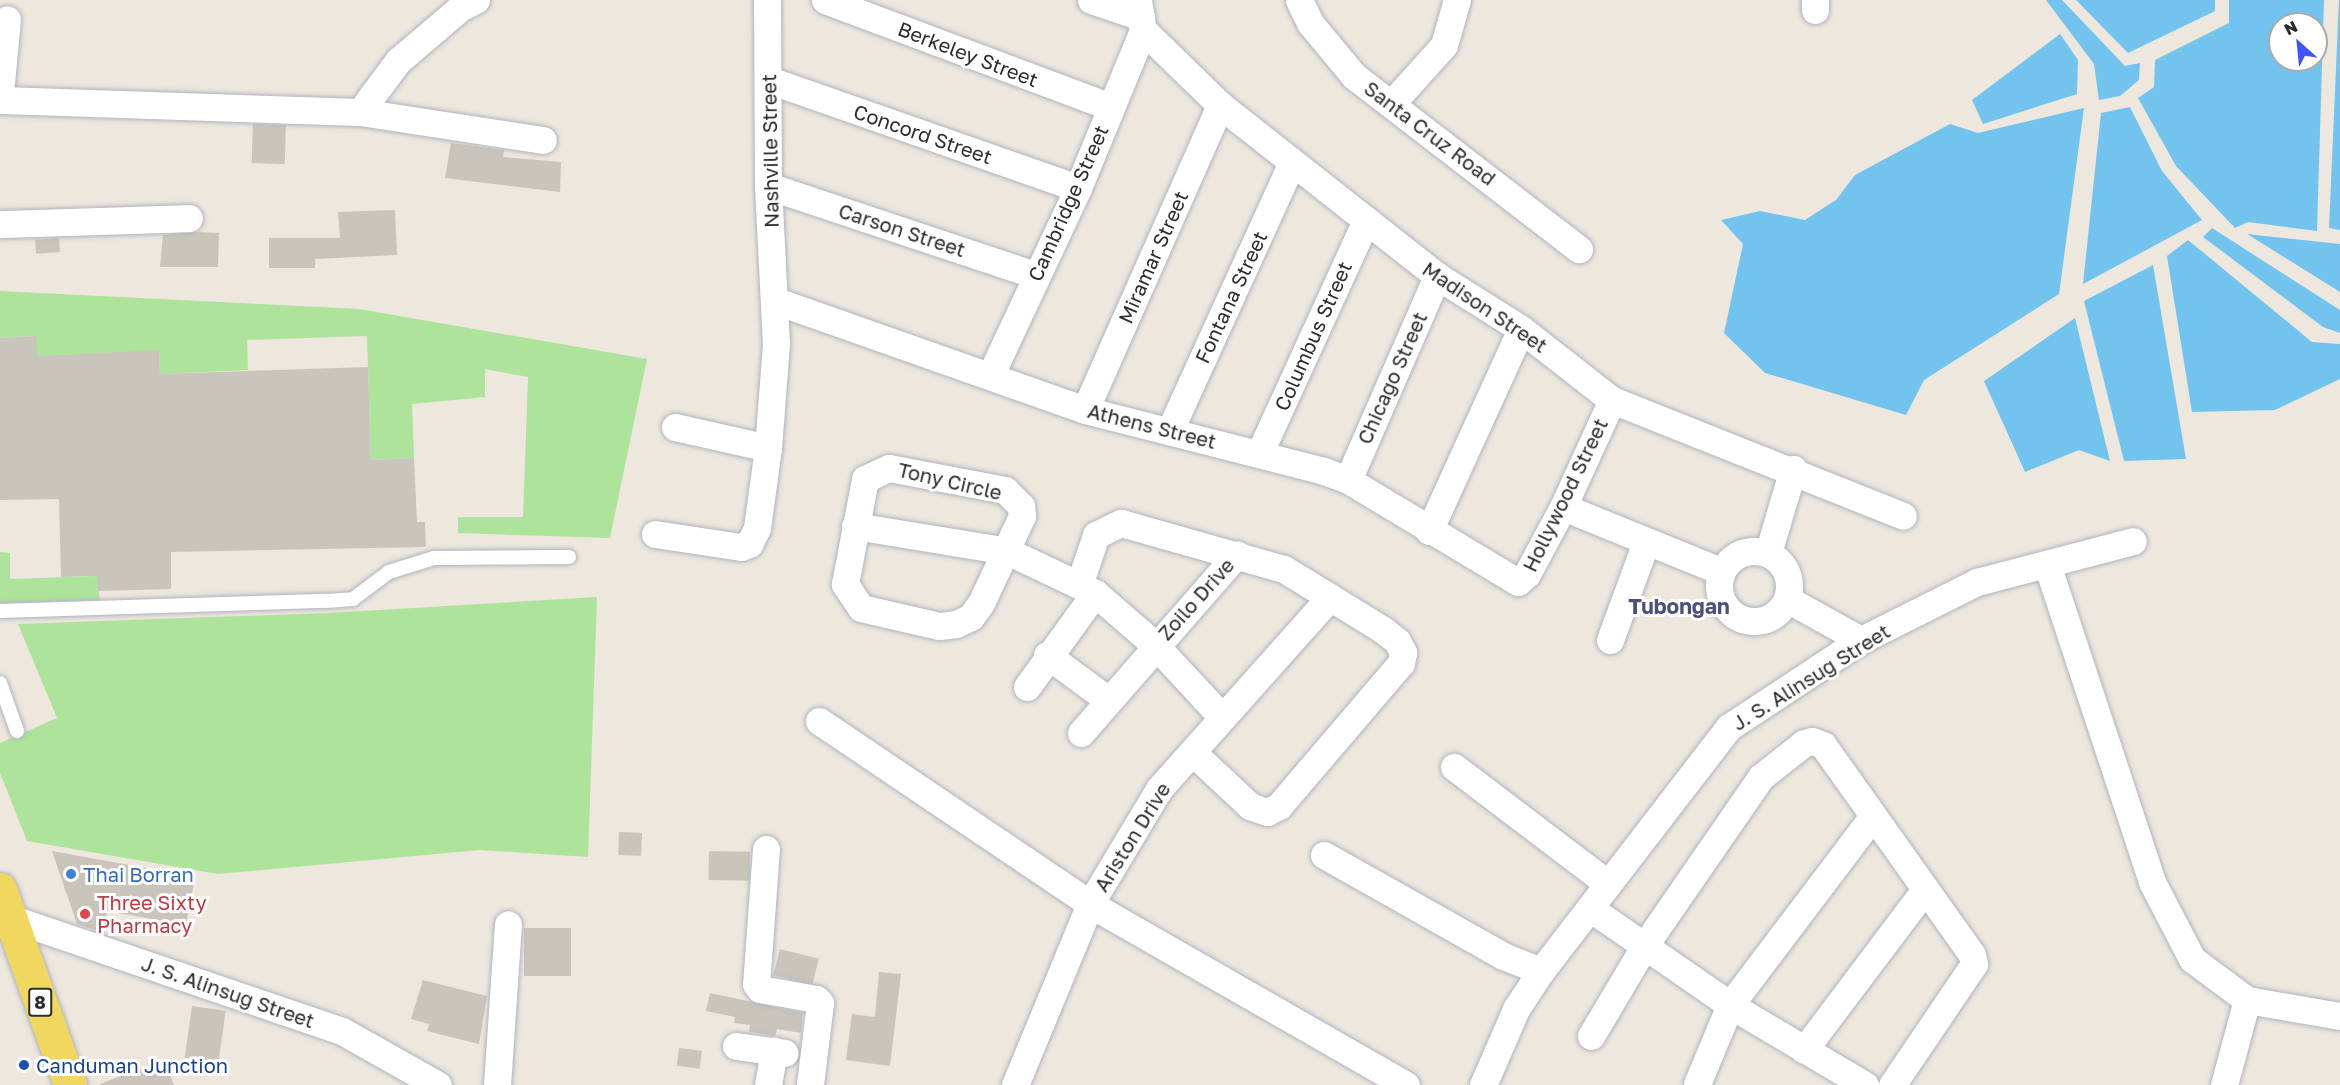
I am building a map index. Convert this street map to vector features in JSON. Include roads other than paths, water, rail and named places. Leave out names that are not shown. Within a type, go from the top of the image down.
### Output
[{"type":"main road","name":"8","points":[[5,903],[70,1085]]},
{"type":"street","points":[[360,111],[398,61],[460,8],[476,0]]},
{"type":"street","name":"Nashville Street","points":[[655,534],[741,547],[748,544],[757,528],[768,448],[776,301],[768,186],[767,0]]},
{"type":"street","name":"Berkeley Street","points":[[825,0],[1111,107]]},
{"type":"street","points":[[1091,0],[1141,16]]},
{"type":"street","name":"Santa Cruz Road","points":[[1299,0],[1310,23],[1354,75],[1580,249]]},
{"type":"street","points":[[1392,103],[1444,45],[1457,0]]},
{"type":"street","name":"Cambridge Street","points":[[991,374],[1035,275],[1078,188],[1111,107],[1141,16]]},
{"type":"street","name":"Madison Street","points":[[1141,16],[1220,105],[1292,164],[1437,276],[1521,329],[1612,400],[1793,469],[1903,516]]},
{"type":"street","points":[[0,93],[7,19]]},
{"type":"street","name":"Concord Street","points":[[768,80],[1078,188]]},
{"type":"street","points":[[0,100],[360,111],[543,140]]},
{"type":"street","name":"Miramar Street","points":[[1085,410],[1220,105]]},
{"type":"street","name":"Fontana Street","points":[[1170,430],[1292,164]]},
{"type":"street","name":"Carson Street","points":[[768,186],[1035,275]]},
{"type":"street","points":[[0,224],[189,218]]},
{"type":"street","name":"Columbus Street","points":[[1260,452],[1366,220]]},
{"type":"street","name":"Chicago Street","points":[[1348,480],[1437,276]]},
{"type":"street","name":"Athens Street","points":[[776,301],[991,374],[1085,410],[1260,452],[1348,480],[1512,581]]},
{"type":"street","points":[[1429,531],[1521,329]]},
{"type":"street","name":"Hollywood Street","points":[[1512,581],[1523,579],[1563,507],[1612,400]]},
{"type":"street","points":[[675,427],[768,448]]},
{"type":"street","name":"Tony Circle","points":[[889,468],[1005,490],[1021,506],[1022,516],[1007,551],[971,617],[956,624],[939,626],[861,608],[853,600],[845,584],[865,479],[889,468]]},
{"type":"street","points":[[1768,553],[1793,469]]},
{"type":"street","points":[[1563,507],[1721,571]]},
{"type":"street","points":[[1027,687],[1087,589],[1096,535],[1121,523],[1284,569],[1397,641],[1403,652],[1401,663],[1279,806],[1261,812],[1250,806],[1191,752]]},
{"type":"street","points":[[855,526],[1007,551],[1087,589],[1155,645],[1222,717]]},
{"type":"street","name":"J. S. Alinsug Street","points":[[1483,1085],[1516,1009],[1541,971],[1729,727],[1862,640],[1977,582],[2133,541]]},
{"type":"street","points":[[1610,640],[1646,542]]},
{"type":"street","points":[[1750,550],[1768,553],[1783,564],[1790,581],[1787,599],[1776,615],[1758,622],[1739,619],[1724,607],[1718,589],[1721,571],[1733,557],[1750,550]]},
{"type":"street","name":"Zoilo Drive","points":[[1081,733],[1107,699],[1237,554]]},
{"type":"street","points":[[2047,564],[2152,882],[2169,921],[2192,959],[2247,1000],[2340,1016]]},
{"type":"street","name":"Ariston Drive","points":[[1015,1085],[1090,904],[1159,789],[1330,597]]},
{"type":"street","points":[[1787,599],[1862,640]]},
{"type":"street","points":[[1047,655],[1107,699]]},
{"type":"street","points":[[819,721],[1090,904],[1406,1085]]},
{"type":"street","points":[[1591,1036],[1645,945],[1761,777],[1804,743],[1823,745],[1924,891],[1972,955],[1974,964],[1892,1085]]},
{"type":"street","points":[[1454,767],[1608,884]]},
{"type":"street","points":[[1697,1084],[1731,1005],[1872,817]]},
{"type":"street","points":[[766,849],[756,984],[760,989],[816,999],[820,1003],[810,1085]]},
{"type":"street","points":[[1324,855],[1503,956],[1541,971]]},
{"type":"street","points":[[1804,1050],[1924,891]]},
{"type":"street","name":"J. S. Alinsug Street","points":[[5,903],[342,1031],[438,1085]]},
{"type":"street","points":[[1591,909],[1731,1005],[1865,1085]]},
{"type":"street","points":[[497,1085],[508,924]]},
{"type":"street","points":[[2224,1085],[2247,1000]]},
{"type":"street","points":[[736,1046],[780,1052],[768,1085]]},
{"type":"lane","points":[[0,611],[344,599],[353,598],[389,572],[434,558],[569,557]]},
{"type":"lane","points":[[0,683],[16,731]]},
{"type":"water","points":[[2046,0],[2062,0],[2125,66],[2140,63],[2139,80],[2120,96],[2099,100],[2094,64]]},
{"type":"water","points":[[2076,0],[2215,0],[2215,11],[2128,53]]},
{"type":"water","points":[[2229,0],[2324,0],[2324,12],[2268,12],[2268,72],[2322,72],[2317,231],[2248,222],[2235,228],[2176,166],[2138,98],[2154,87],[2155,60],[2229,23]]},
{"type":"water","points":[[2340,0],[2340,230],[2329,228]]},
{"type":"water","points":[[2060,34],[2078,60],[2077,94],[1983,124],[1972,100]]},
{"type":"water","points":[[2130,107],[2162,171],[2202,220],[2083,284],[2101,113]]},
{"type":"water","points":[[2084,108],[2059,294],[1924,380],[1906,415],[1765,373],[1724,333],[1743,244],[1721,220],[1760,211],[1805,220],[1836,200],[1855,175],[1950,124],[1978,133]]},
{"type":"water","points":[[2212,228],[2340,310],[2340,333],[2323,327],[2203,237]]},
{"type":"water","points":[[2247,234],[2340,244],[2340,292]]},
{"type":"water","points":[[2188,240],[2312,342],[2340,344],[2340,379],[2275,410],[2192,412],[2167,256]]},
{"type":"water","points":[[2153,265],[2186,459],[2124,461],[2084,301]]},
{"type":"water","points":[[2075,318],[2110,461],[2079,450],[2025,472],[1984,381]]},
{"type":"place","name":"Thai Borran","points":[[71,874]]},
{"type":"place","name":"Three Sixty Pharmacy","points":[[85,914]]},
{"type":"place","name":"Canduman Junction","points":[[24,1065]]},
{"type":"district","name":"Tubongan","points":[[1679,606]]}]
